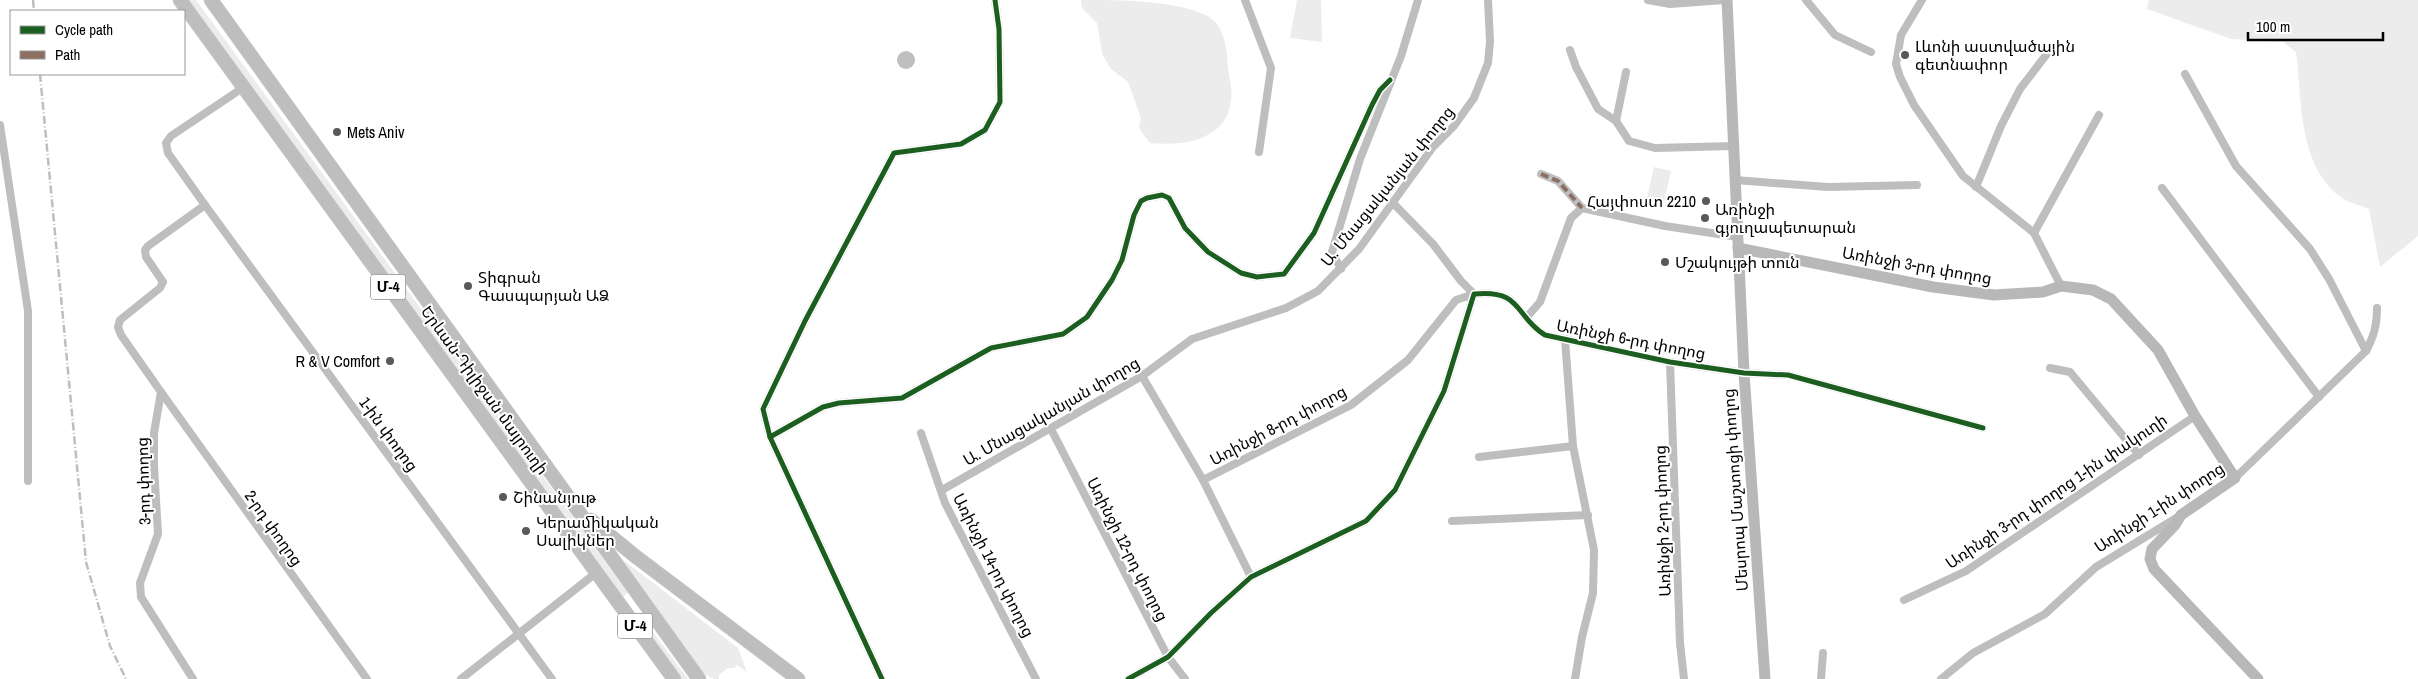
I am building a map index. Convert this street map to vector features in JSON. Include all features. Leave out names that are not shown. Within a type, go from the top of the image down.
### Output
[{"type":"highway","name":"Երևան-Դիլիջան մայրուղի","points":[[180,0],[674,679]]},
{"type":"highway","name":"Երևան-Դիլիջան մայրուղի","points":[[211,0],[699,679]]},
{"type":"highway","points":[[576,507],[635,556],[798,679]]},
{"type":"highway","points":[[624,611],[629,599],[641,599]]},
{"type":"street","points":[[882,679],[770,437],[764,409],[805,321],[894,153],[961,144],[985,130],[1000,102],[999,29],[995,0]]},
{"type":"street","points":[[1245,0],[1271,68],[1259,152]]},
{"type":"street","points":[[1341,269],[1332,252],[1360,159],[1406,42],[1418,0]]},
{"type":"street","name":"Ա. Մնացականյան փողոց","points":[[942,490],[1142,376],[1192,339],[1286,308],[1318,291],[1341,269],[1393,203],[1432,147],[1454,126],[1474,98],[1488,63],[1490,42],[1488,0]]},
{"type":"street","points":[[1648,0],[1670,4],[1726,0]]},
{"type":"street","name":"Մեսրոպ Մաշտոցի փողոց","points":[[1726,0],[1744,372],[1765,679]]},
{"type":"street","points":[[1806,0],[1835,35],[1871,52]]},
{"type":"street","points":[[1922,0],[1901,35],[1896,64],[1900,77],[1914,105],[1963,176],[2034,232],[2061,286]]},
{"type":"street","points":[[1976,187],[2000,126],[2020,89],[2053,46]]},
{"type":"street","points":[[1570,50],[1576,67],[1598,108],[1616,120],[1629,142],[1655,148],[1734,146]]},
{"type":"street","points":[[1616,120],[1626,72]]},
{"type":"street","points":[[2185,74],[2236,166],[2310,249],[2324,271],[2366,351]]},
{"type":"street","points":[[770,437],[823,407],[839,403],[902,398],[991,348],[1063,334],[1087,318],[1112,280],[1122,260],[1134,215],[1141,201],[1147,198],[1162,195],[1169,198],[1185,228],[1202,246],[1208,252],[1241,273],[1257,277],[1284,274],[1314,232],[1372,105],[1380,90],[1390,80]]},
{"type":"street","points":[[161,392],[121,335],[118,327],[120,320],[160,288],[163,282],[146,257],[145,250],[205,205],[168,153],[166,143],[171,136],[244,87]]},
{"type":"street","points":[[2034,232],[2099,115]]},
{"type":"street","points":[[0,125],[28,311],[28,481]]},
{"type":"street","points":[[1541,174],[1558,181],[1582,208],[1738,243]]},
{"type":"street","points":[[1735,180],[1828,187],[1918,185]]},
{"type":"street","points":[[2162,188],[2319,397]]},
{"type":"street","points":[[1128,679],[1168,658],[1211,613],[1251,577],[1366,521],[1395,490],[1444,392],[1474,294],[1461,281],[1433,244],[1393,203]]},
{"type":"street","name":"1-ին փողոց","points":[[205,205],[552,679]]},
{"type":"street","points":[[1527,317],[1540,302],[1571,218],[1582,208]]},
{"type":"street","name":"Առինջի 3-րդ փողոց","points":[[1738,243],[1933,287],[1994,295],[2043,292],[2061,286],[2093,290],[2111,298],[2158,350],[2195,416],[2235,478]]},
{"type":"street","name":"Առինջի 6-րդ փողոց","points":[[1474,294],[1491,292],[1508,299],[1520,307],[1536,329],[1545,335],[1670,362],[1788,376],[1983,428]]},
{"type":"street","name":"Առինջի 8-րդ փողոց","points":[[1203,480],[1351,405],[1408,360],[1456,300],[1474,294]]},
{"type":"street","name":"Առինջի 1-ին փողոց","points":[[1941,679],[1973,653],[2045,614],[2096,567],[2181,515],[2235,478],[2366,351],[2377,323],[2377,308]]},
{"type":"street","points":[[1565,339],[1573,446],[1594,550],[1593,593],[1582,637],[1575,679]]},
{"type":"street","name":"Առինջի 2-րդ փողոց","points":[[1670,362],[1680,643],[1684,679]]},
{"type":"street","points":[[2050,368],[2070,372],[2139,454]]},
{"type":"street","points":[[1142,376],[1203,480],[1251,577]]},
{"type":"street","name":"3-րդ փողոց","points":[[161,392],[154,433],[158,534],[140,583],[141,597],[193,679]]},
{"type":"street","name":"2-րդ փողոց","points":[[161,392],[366,679]]},
{"type":"street","name":"Առինջի 3-րդ փողոց 1-ին փակուղի","points":[[1904,600],[1966,571],[2195,416]]},
{"type":"street","name":"Առինջի 12-րդ փողոց","points":[[1050,429],[1168,658],[1185,679]]},
{"type":"street","name":"Առինջի 14-րդ փողոց","points":[[920,433],[946,503],[1036,679]]},
{"type":"street","points":[[1479,457],[1573,446]]},
{"type":"street","points":[[1452,521],[1588,515]]},
{"type":"street","points":[[2181,515],[2175,526],[2152,549],[2150,559],[2154,569],[2258,679]]},
{"type":"street","points":[[461,679],[596,573]]},
{"type":"street","points":[[1821,679],[1823,653]]},
{"type":"shaded area","points":[[188,0],[196,0],[628,593],[622,597]]},
{"type":"shaded area","points":[[1081,0],[1164,4],[1195,11],[1208,16],[1214,21],[1222,32],[1224,39],[1232,93],[1227,114],[1221,125],[1212,133],[1189,142],[1150,143],[1139,128],[1141,118],[1128,82],[1110,68],[1102,53],[1097,23],[1082,8]]},
{"type":"shaded area","points":[[1297,0],[1321,0],[1322,42],[1290,38]]},
{"type":"shaded area","points":[[2149,0],[2418,0],[2418,236],[2380,267],[2369,209],[2338,195],[2325,182],[2315,166],[2304,129],[2296,52],[2283,42],[2231,39],[2147,9]]},
{"type":"shaded area","points":[[906,51],[912,54],[915,60],[912,66],[906,69],[900,66],[897,60],[900,54]]},
{"type":"shaded area","points":[[1654,167],[1671,171],[1664,202],[1647,198]]},
{"type":"shaded area","points":[[618,556],[738,648],[747,672],[737,665],[734,668],[728,668],[719,675],[719,679],[714,679],[699,671]]},
{"type":"shaded area","points":[[638,612],[688,679],[682,679],[634,615]]},
{"type":"railway","points":[[33,0],[34,10]]},
{"type":"railway","points":[[40,75],[86,562],[110,646],[126,679]]},
{"type":"marked path","points":[[1541,174],[1558,181],[1582,208]]},
{"type":"cycle path","points":[[882,679],[770,437],[763,409],[805,321],[894,153],[961,144],[985,130],[1000,102],[999,29],[995,0]]},
{"type":"cycle path","points":[[770,437],[823,407],[839,403],[902,398],[991,348],[1063,334],[1087,317],[1112,280],[1122,260],[1134,215],[1141,201],[1147,198],[1162,195],[1169,198],[1185,228],[1208,252],[1241,273],[1257,277],[1284,274],[1314,233],[1372,105],[1380,90],[1390,80]]},
{"type":"cycle path","points":[[1128,679],[1168,657],[1211,613],[1251,577],[1366,521],[1395,490],[1444,391],[1474,294],[1490,294],[1510,300],[1535,328],[1545,335],[1670,362],[1744,373],[1788,375],[1983,428]]},
{"type":"place","name":"Լևոնի աստվածային գետնափոր","points":[[1905,55]]},
{"type":"place","name":"Mets Aniv","points":[[337,132]]},
{"type":"place","name":"Հայփոստ 2210","points":[[1706,201]]},
{"type":"place","name":"Առինջի գյուղապետարան","points":[[1705,218]]},
{"type":"place","name":"Մշակույթի տուն","points":[[1665,262]]},
{"type":"place","name":"Տիգրան Գասպարյան ԱՁ","points":[[468,286]]},
{"type":"place","name":"R & V Comfort","points":[[390,361]]},
{"type":"place","name":"Շինանյութ","points":[[503,497]]},
{"type":"place","name":"Կերամիկական Սալիկներ","points":[[526,531]]}]
